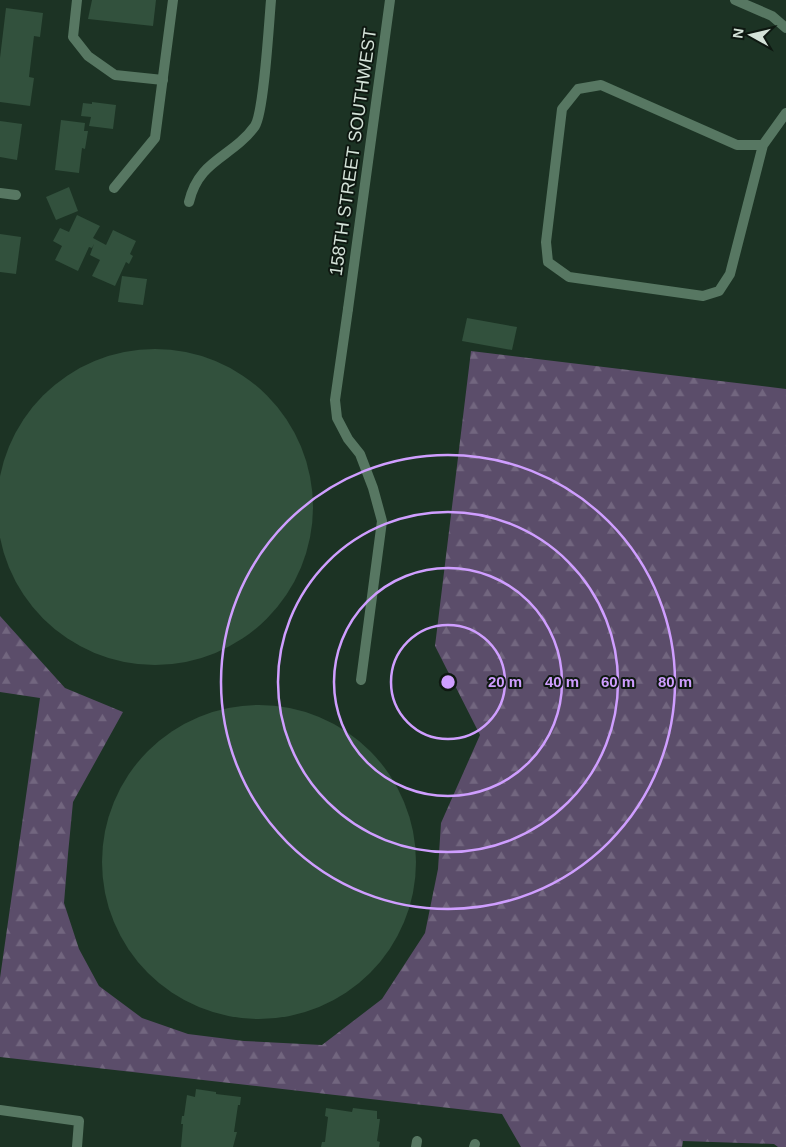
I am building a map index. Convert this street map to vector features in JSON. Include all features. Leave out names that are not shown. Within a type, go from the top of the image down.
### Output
[{"type":"street","points":[[77,0],[73,37],[88,56],[115,75],[163,80]]},
{"type":"street","points":[[114,188],[155,138],[173,0]]},
{"type":"street","points":[[189,202],[193,185],[201,174],[238,144],[256,124],[263,85],[271,0]]},
{"type":"street","name":"158TH STREET SOUTHWEST","points":[[361,680],[382,521],[373,488],[360,454],[348,439],[337,418],[335,400],[390,0]]},
{"type":"street","points":[[735,0],[772,16],[786,28]]},
{"type":"street","points":[[763,146],[737,145],[601,85],[578,89],[562,109],[546,242],[548,262],[568,277],[703,296],[719,291],[730,274],[763,146],[786,113]]},
{"type":"street","points":[[0,193],[16,195]]},
{"type":"street","points":[[0,1110],[79,1121],[77,1147]]},
{"type":"green space","points":[[471,351],[786,389],[786,1147],[778,1147],[774,1144],[683,1141],[682,1147],[521,1147],[502,1114],[0,1057],[0,978],[40,698],[0,692],[0,616],[65,688],[123,712],[73,802],[68,854],[64,903],[79,949],[99,986],[142,1018],[188,1034],[244,1041],[322,1045],[382,999],[425,933],[438,869],[441,823],[480,735],[435,646]]},
{"type":"building","points":[[92,0],[156,0],[153,26],[88,19]]},
{"type":"building","points":[[6,8],[43,13],[40,37],[34,36],[29,77],[34,78],[30,106],[0,102],[0,58]]},
{"type":"building","points":[[92,102],[116,105],[113,129],[89,126],[91,117],[81,116],[83,103],[92,104]]},
{"type":"building","points":[[61,120],[85,123],[84,131],[88,131],[85,149],[82,148],[79,173],[55,170]]},
{"type":"building","points":[[0,121],[22,124],[17,160],[0,157]]},
{"type":"building","points":[[69,187],[78,211],[56,220],[46,197]]},
{"type":"building","points":[[77,215],[100,226],[93,238],[106,245],[113,230],[136,241],[130,254],[133,256],[129,264],[126,262],[115,286],[92,276],[100,260],[90,255],[94,244],[92,248],[89,247],[78,271],[55,260],[62,246],[53,241],[60,228],[69,232]]},
{"type":"building","points":[[0,234],[21,237],[16,274],[0,272]]},
{"type":"building","points":[[122,276],[147,279],[143,305],[118,302]]},
{"type":"building","points":[[467,318],[517,327],[512,350],[462,341]]},
{"type":"building","points":[[155,349],[186,352],[215,361],[243,376],[267,395],[286,419],[301,447],[310,476],[313,507],[310,538],[301,567],[286,595],[267,619],[243,638],[215,653],[186,662],[155,665],[124,662],[95,653],[67,638],[43,619],[24,595],[9,567],[0,538],[-3,507],[0,476],[9,447],[24,419],[43,395],[67,376],[95,361],[124,352]]},
{"type":"building","points":[[259,705],[290,708],[319,717],[346,731],[370,751],[390,775],[404,802],[413,831],[416,862],[413,893],[404,922],[390,949],[370,973],[346,993],[319,1007],[290,1016],[259,1019],[228,1016],[199,1007],[172,993],[148,973],[128,949],[114,922],[105,893],[102,862],[105,831],[114,802],[128,775],[148,751],[172,731],[199,717],[228,708]]},
{"type":"building","points":[[196,1089],[241,1097],[240,1105],[238,1105],[234,1132],[237,1132],[233,1147],[181,1147],[183,1124],[181,1124],[187,1095],[195,1097]]},
{"type":"building","points":[[326,1108],[352,1112],[353,1108],[377,1111],[377,1119],[380,1119],[377,1141],[380,1142],[379,1147],[321,1147],[322,1142],[325,1142],[328,1117],[325,1116]]}]
